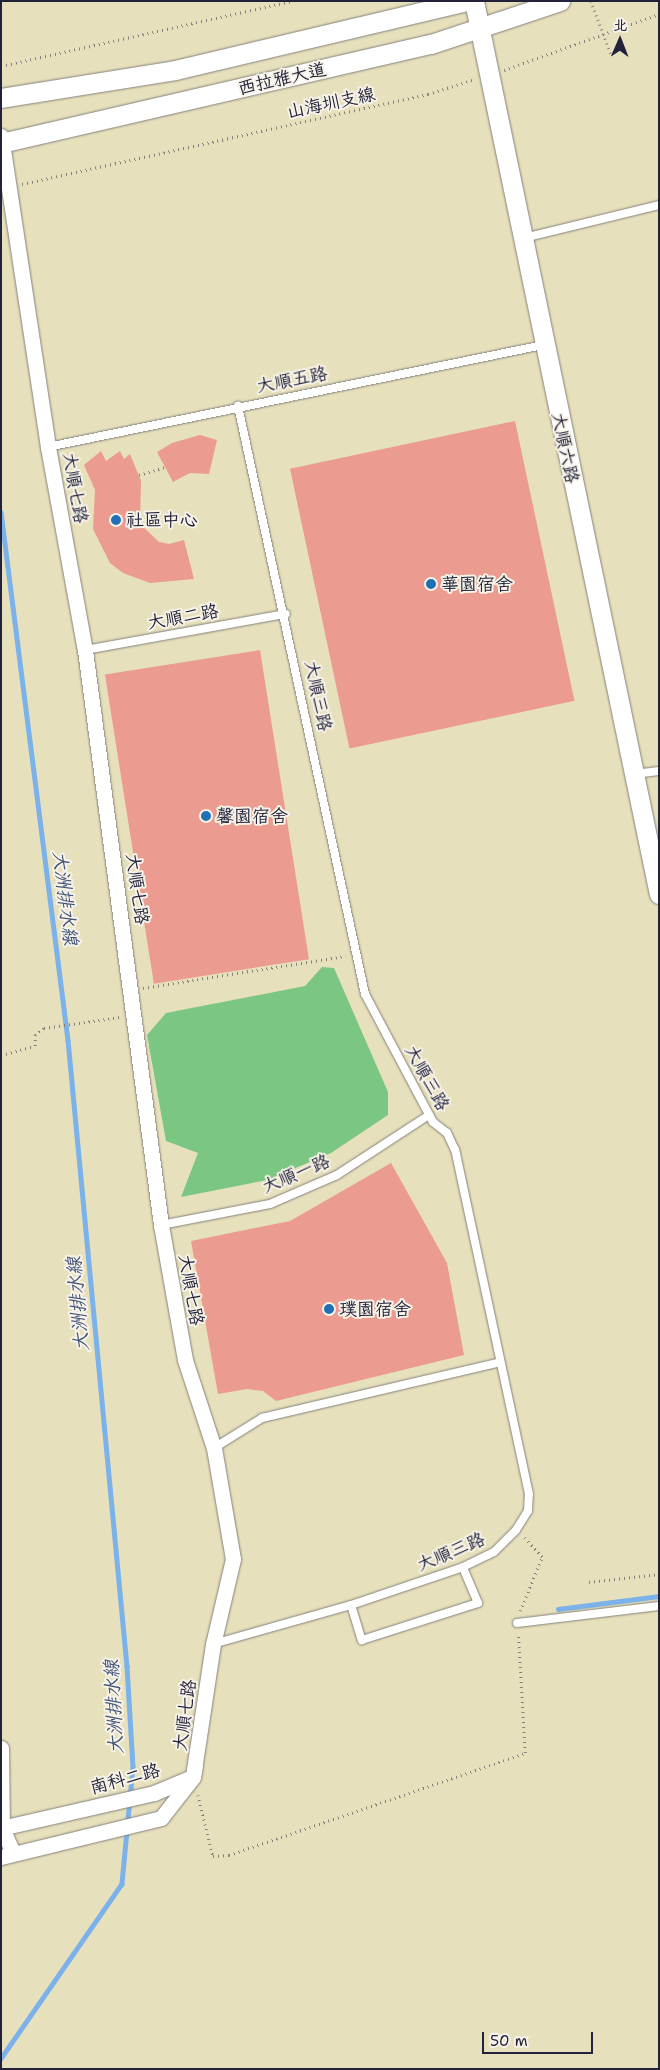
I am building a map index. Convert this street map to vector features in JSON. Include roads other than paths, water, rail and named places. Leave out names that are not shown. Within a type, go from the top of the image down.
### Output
[{"type":"street","name":"西拉雅大道","points":[[1,98],[175,70],[468,1]]},
{"type":"street","name":"大順六路","points":[[474,1],[543,345],[659,894]]},
{"type":"street","name":"西拉雅大道","points":[[2,141],[362,61],[479,28],[560,1]]},
{"type":"street","name":"大順七路","points":[[2,141],[48,447],[85,650],[132,990],[161,1225],[185,1360],[214,1448],[233,1559],[213,1644],[193,1777]]},
{"type":"street","points":[[1,1748],[2,1828],[7,1855]]},
{"type":"street","name":"南科二路","points":[[2,1828],[154,1793],[193,1777]]},
{"type":"street","name":"南科二路","points":[[7,1855],[161,1818],[193,1777]]},
{"type":"lane","points":[[522,238],[659,205]]},
{"type":"lane","name":"大順五路","points":[[48,447],[238,406],[543,345]]},
{"type":"lane","name":"大順三路","points":[[213,1644],[351,1605],[463,1567],[494,1552],[516,1530],[528,1511],[529,1494],[455,1150],[447,1133],[429,1115],[365,994],[286,614],[238,406]]},
{"type":"lane","name":"大順二路","points":[[85,650],[286,614]]},
{"type":"lane","points":[[634,774],[659,771]]},
{"type":"lane","name":"大順一路","points":[[161,1225],[270,1204],[336,1175],[429,1115]]},
{"type":"lane","points":[[214,1448],[262,1418],[500,1362]]},
{"type":"lane","points":[[351,1605],[362,1640],[478,1603],[463,1567]]},
{"type":"lane","points":[[518,1623],[659,1606]]},
{"type":"waterway","name":"大洲排水線","points":[[1,512],[68,1040],[127,1666],[133,1767],[122,1884],[1,2059]]},
{"type":"waterway","points":[[558,1609],[659,1596]]},
{"type":"place","name":"社區中心","points":[[116,520]]},
{"type":"place","name":"華園宿舍","points":[[431,584]]},
{"type":"place","name":"馨園宿舍","points":[[206,816]]},
{"type":"place","name":"璞園宿舍","points":[[329,1309]]}]
